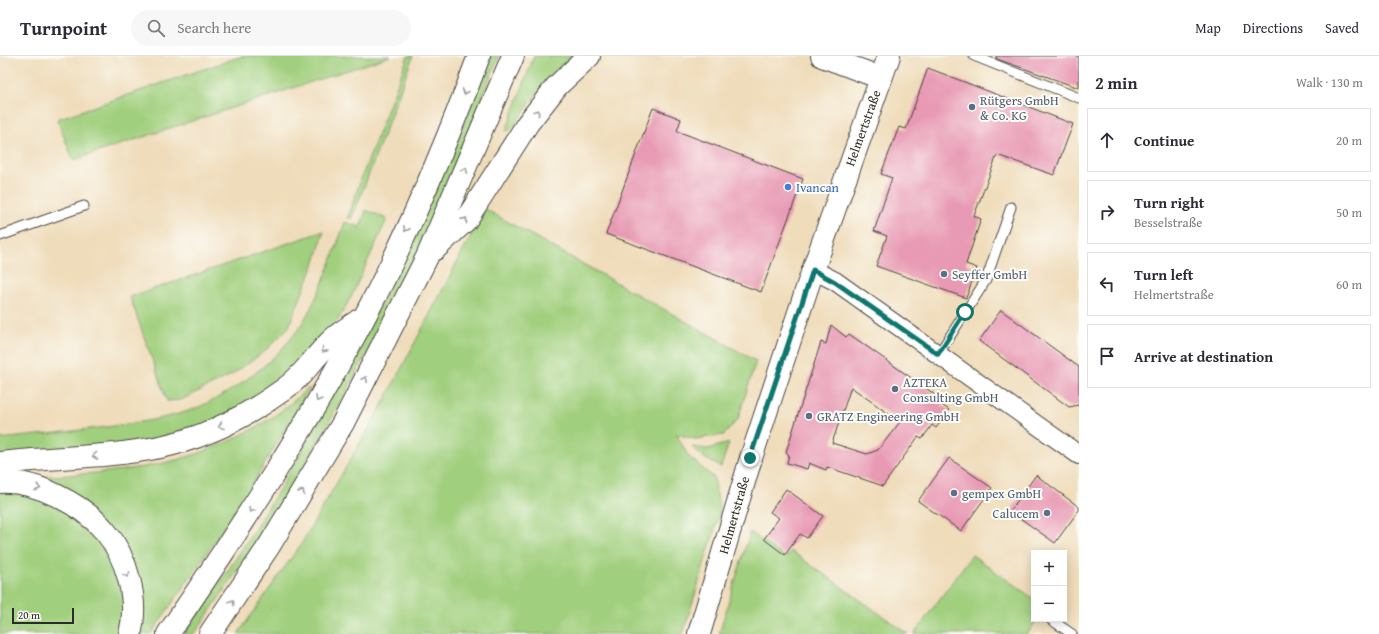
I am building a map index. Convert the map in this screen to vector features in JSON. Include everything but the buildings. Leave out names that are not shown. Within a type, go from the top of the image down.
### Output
[{"type":"main road","points":[[168,634],[249,513],[313,408],[365,316],[425,187],[479,56]]},
{"type":"main road","points":[[210,634],[269,546],[343,423],[428,257],[513,56]]},
{"type":"main road","points":[[428,257],[466,220],[528,123],[557,86],[589,56]]},
{"type":"main road","points":[[822,56],[881,78]]},
{"type":"main road","name":"Helmertstraße","points":[[699,634],[750,458],[813,270],[889,56]]},
{"type":"main road","points":[[0,463],[84,457],[161,447],[202,435],[234,421],[286,389],[310,366],[334,338],[365,316]]},
{"type":"main road","points":[[0,482],[38,488],[59,496],[84,512],[105,531],[120,555],[131,585],[133,608],[130,634]]},
{"type":"street","points":[[813,270],[835,282],[1079,455]]},
{"type":"lane","points":[[974,56],[1079,98]]},
{"type":"lane","points":[[0,236],[84,206]]},
{"type":"lane","points":[[938,354],[986,280],[1011,207]]},
{"type":"lane","points":[[1054,622],[1072,634]]},
{"type":"green space","points":[[242,56],[391,56],[73,160],[57,119]]},
{"type":"green space","points":[[408,56],[413,56],[358,203],[351,219],[349,217],[347,219],[361,179]]},
{"type":"green space","points":[[490,56],[499,56],[452,172],[398,292],[345,394],[288,492],[226,587],[194,634],[184,634],[260,521],[329,403],[392,281],[450,157],[466,120]]},
{"type":"green space","points":[[534,56],[573,56],[542,88],[510,130],[506,131]]},
{"type":"green space","points":[[485,209],[756,361],[738,419],[724,435],[695,439],[676,434],[689,457],[714,478],[720,512],[683,634],[238,634],[301,544],[380,409]]},
{"type":"green space","points":[[366,210],[387,219],[352,295],[338,320],[314,351],[267,391],[220,418],[146,442],[0,456],[0,439],[114,426],[163,418],[191,410],[207,403],[238,385],[268,362],[293,336],[303,322],[316,298],[327,273],[345,222],[360,227]]},
{"type":"green space","points":[[324,231],[315,262],[288,328],[265,351],[233,374],[181,400],[167,401],[130,297]]},
{"type":"green space","points":[[310,388],[243,500],[151,634],[141,634],[142,624],[138,577],[38,477],[120,470],[171,461],[196,454],[222,444],[264,423],[300,396],[306,389]]},
{"type":"green space","points":[[729,443],[721,467],[706,459],[692,447],[708,449]]},
{"type":"green space","points":[[0,492],[11,492],[47,499],[95,532],[113,563],[124,597],[123,634],[0,634]]},
{"type":"green space","points":[[750,532],[786,558],[791,551],[908,634],[719,634]]},
{"type":"green space","points":[[972,555],[1031,597],[1031,622],[1036,622],[1027,634],[914,634]]},
{"type":"place","name":"Rütgers GmbH & Co. KG","points":[[972,107]]},
{"type":"place","name":"Ivancan","points":[[788,187]]},
{"type":"place","name":"Seyffer GmbH","points":[[944,274]]},
{"type":"place","name":"AZTEKA Consulting GmbH","points":[[895,389]]},
{"type":"place","name":"GRATZ Engineering GmbH","points":[[809,416]]},
{"type":"place","name":"gempex GmbH","points":[[954,493]]},
{"type":"place","name":"Calucem","points":[[1047,513]]},
{"type":"route","points":[[750,458],[813,270],[835,282],[938,354],[965,312]]}]
